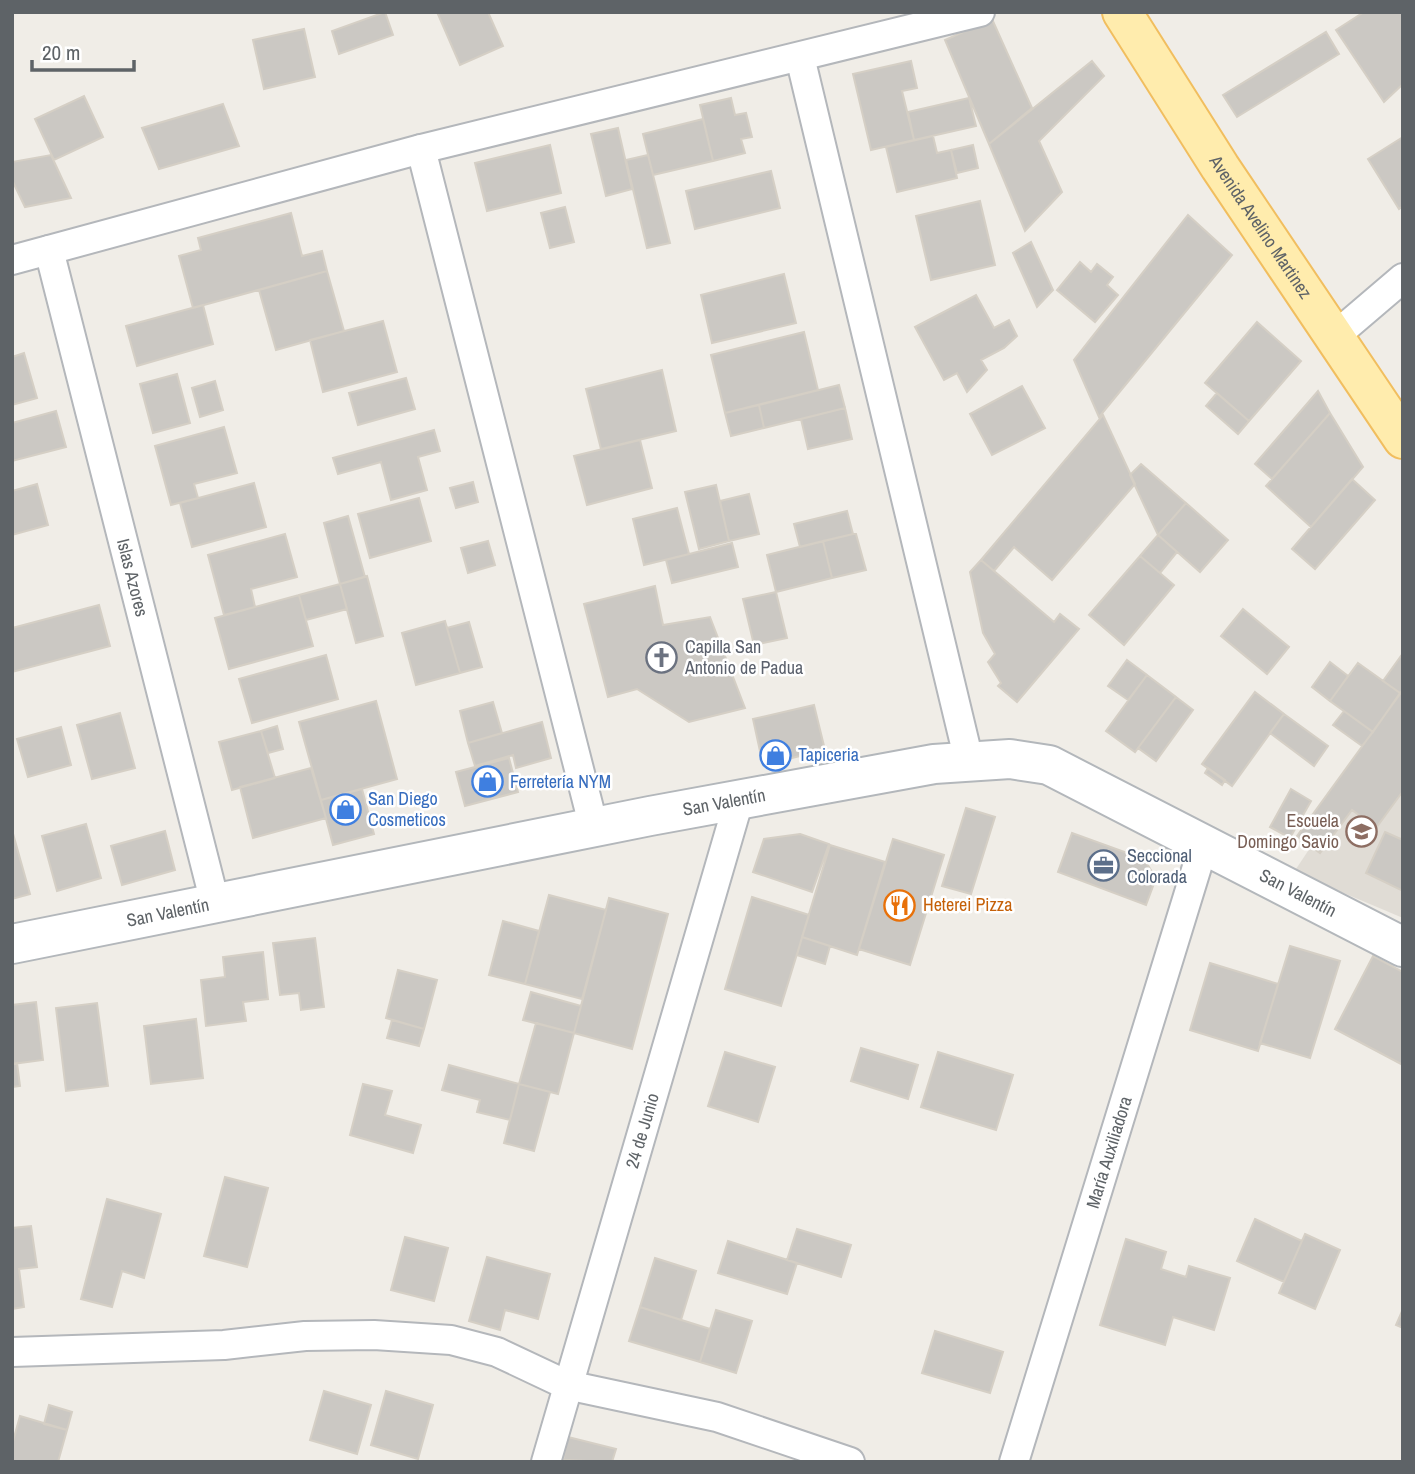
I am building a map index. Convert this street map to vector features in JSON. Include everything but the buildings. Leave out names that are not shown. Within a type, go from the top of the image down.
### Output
[{"type":"main road","name":"Avenida Avelino Martinez","points":[[1122,12],[1220,167],[1403,439]]},
{"type":"main road","name":"San Valentín","points":[[12,944],[739,800],[934,764],[1010,759],[1049,765],[1403,947]]},
{"type":"street","points":[[12,260],[421,149],[980,12]]},
{"type":"street","points":[[800,57],[969,761]]},
{"type":"street","points":[[421,149],[594,828]]},
{"type":"street","name":"Islas Azores","points":[[49,250],[215,903]]},
{"type":"street","points":[[1335,336],[1403,278]]},
{"type":"street","name":"24 de Junio","points":[[546,1462],[739,800]]},
{"type":"street","name":"María Auxiliadora","points":[[1014,1462],[1204,844]]},
{"type":"street","points":[[12,1352],[224,1345],[305,1336],[451,1340],[497,1352],[567,1385],[717,1417],[850,1462]]},
{"type":"shaded area","name":"Escuela Domingo Savio","points":[[1403,723],[1403,918],[1294,872],[1348,791]]},
{"type":"place","name":"Capilla San Antonio de Padua","points":[[662,657]]},
{"type":"place","name":"Tapiceria","points":[[775,755]]},
{"type":"place","name":"Ferretería NYM","points":[[487,782]]},
{"type":"place","name":"San Diego Cosmeticos","points":[[345,809]]},
{"type":"place","name":"Escuela Domingo Savio","points":[[1362,831]]},
{"type":"place","name":"Seccional Colorada","points":[[1104,866]]},
{"type":"place","name":"Heterei Pizza","points":[[900,905]]}]
